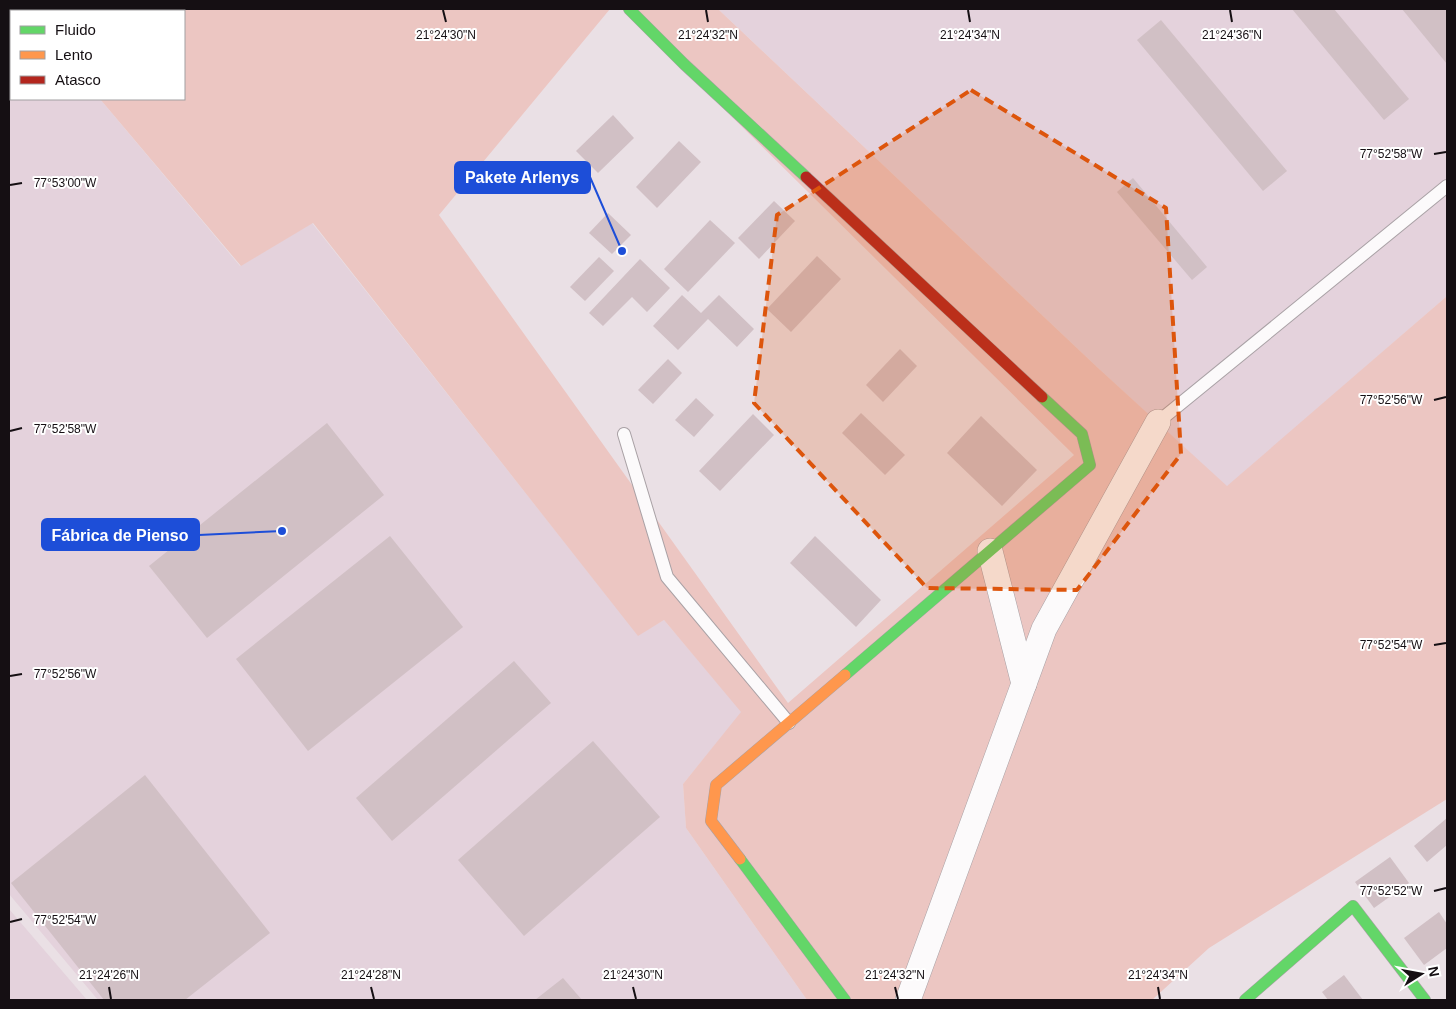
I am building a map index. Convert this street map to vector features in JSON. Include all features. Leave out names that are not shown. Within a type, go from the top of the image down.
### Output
[{"type":"street","points":[[628,9],[684,64],[1082,434],[1090,465],[716,785],[711,821],[845,1000]]},
{"type":"street","points":[[908,1000],[1044,629],[1158,422]]},
{"type":"street","points":[[990,551],[1024,684]]},
{"type":"street","points":[[1245,1000],[1353,906],[1425,1000]]},
{"type":"lane","points":[[1158,422],[1447,186]]},
{"type":"lane","points":[[624,434],[667,577],[789,723]]},
{"type":"highlighted area","points":[[971,90],[1166,208],[1181,454],[1077,590],[927,588],[754,403],[777,215]]},
{"type":"shaded area","points":[[9,9],[24,9],[10,10],[10,100],[101,100],[240,266],[312,223],[638,635],[664,620],[742,712],[683,784],[686,828],[807,1000],[98,1000],[9,894]]},
{"type":"shaded area","points":[[610,9],[439,215],[788,703],[1074,455],[623,9],[718,9],[1097,367],[1227,486],[1447,296],[1447,799],[1209,948],[1152,1000],[807,1000],[686,828],[683,784],[741,712],[664,620],[638,636],[313,223],[241,266],[101,100],[185,100],[185,10],[25,10]]},
{"type":"shaded area","points":[[718,9],[1447,9],[1447,296],[1227,487],[1097,367]]},
{"type":"shaded area","points":[[9,909],[87,1000],[9,1000]]},
{"type":"building","points":[[1292,9],[1334,9],[1409,99],[1384,120]]},
{"type":"building","points":[[1402,9],[1447,10],[1447,64]]},
{"type":"building","points":[[1161,20],[1287,171],[1263,191],[1137,40]]},
{"type":"building","points":[[613,115],[634,138],[598,173],[576,151]]},
{"type":"building","points":[[679,141],[701,162],[657,208],[636,187]]},
{"type":"building","points":[[1133,178],[1207,267],[1192,280],[1117,192]]},
{"type":"building","points":[[774,201],[795,221],[759,259],[738,238]]},
{"type":"building","points":[[608,213],[631,235],[612,254],[589,233]]},
{"type":"building","points":[[710,220],[735,243],[688,292],[664,269]]},
{"type":"building","points":[[817,256],[841,279],[791,332],[767,309]]},
{"type":"building","points":[[599,257],[614,271],[585,301],[570,287]]},
{"type":"building","points":[[640,259],[670,288],[647,312],[632,297],[603,326],[589,313]]},
{"type":"building","points":[[682,295],[701,313],[719,295],[754,329],[737,347],[708,319],[678,350],[653,326]]},
{"type":"building","points":[[900,349],[917,366],[883,402],[866,385]]},
{"type":"building","points":[[668,359],[682,373],[653,404],[638,390]]},
{"type":"building","points":[[696,398],[714,415],[694,437],[675,420]]},
{"type":"building","points":[[861,413],[905,455],[885,475],[842,433]]},
{"type":"building","points":[[753,414],[774,435],[720,491],[699,471]]},
{"type":"building","points":[[981,416],[1037,470],[1002,506],[947,453]]},
{"type":"building","points":[[327,423],[384,495],[207,638],[149,566]]},
{"type":"building","points":[[390,536],[463,627],[308,751],[236,659]]},
{"type":"building","points":[[815,536],[881,600],[856,627],[790,563]]},
{"type":"building","points":[[514,661],[551,703],[392,841],[356,798]]},
{"type":"building","points":[[593,741],[660,817],[524,936],[458,860]]},
{"type":"building","points":[[145,775],[270,933],[185,1000],[104,1000],[11,883]]},
{"type":"building","points":[[1447,818],[1447,845],[1427,862],[1414,846]]},
{"type":"building","points":[[1390,857],[1409,883],[1374,908],[1355,882]]},
{"type":"building","points":[[1439,912],[1447,924],[1447,948],[1424,965],[1404,938]]},
{"type":"building","points":[[1344,975],[1363,1000],[1328,1000],[1322,992]]},
{"type":"building","points":[[563,978],[582,1000],[535,1000]]},
{"type":"traffic: fast","points":[[629,9],[684,64],[806,177]]},
{"type":"traffic: fast","points":[[845,675],[1090,465],[1082,434],[1042,397]]},
{"type":"traffic: fast","points":[[740,859],[845,1000]]},
{"type":"traffic: fast","points":[[1245,1000],[1353,906],[1425,1000]]},
{"type":"traffic: slow","points":[[740,859],[711,821],[716,785],[845,675]]},
{"type":"traffic: jam","points":[[806,177],[1042,397]]},
{"type":"place","name":"Pakete Arlenys","points":[[622,251]]},
{"type":"place","name":"Fábrica de Pienso","points":[[282,531]]}]
